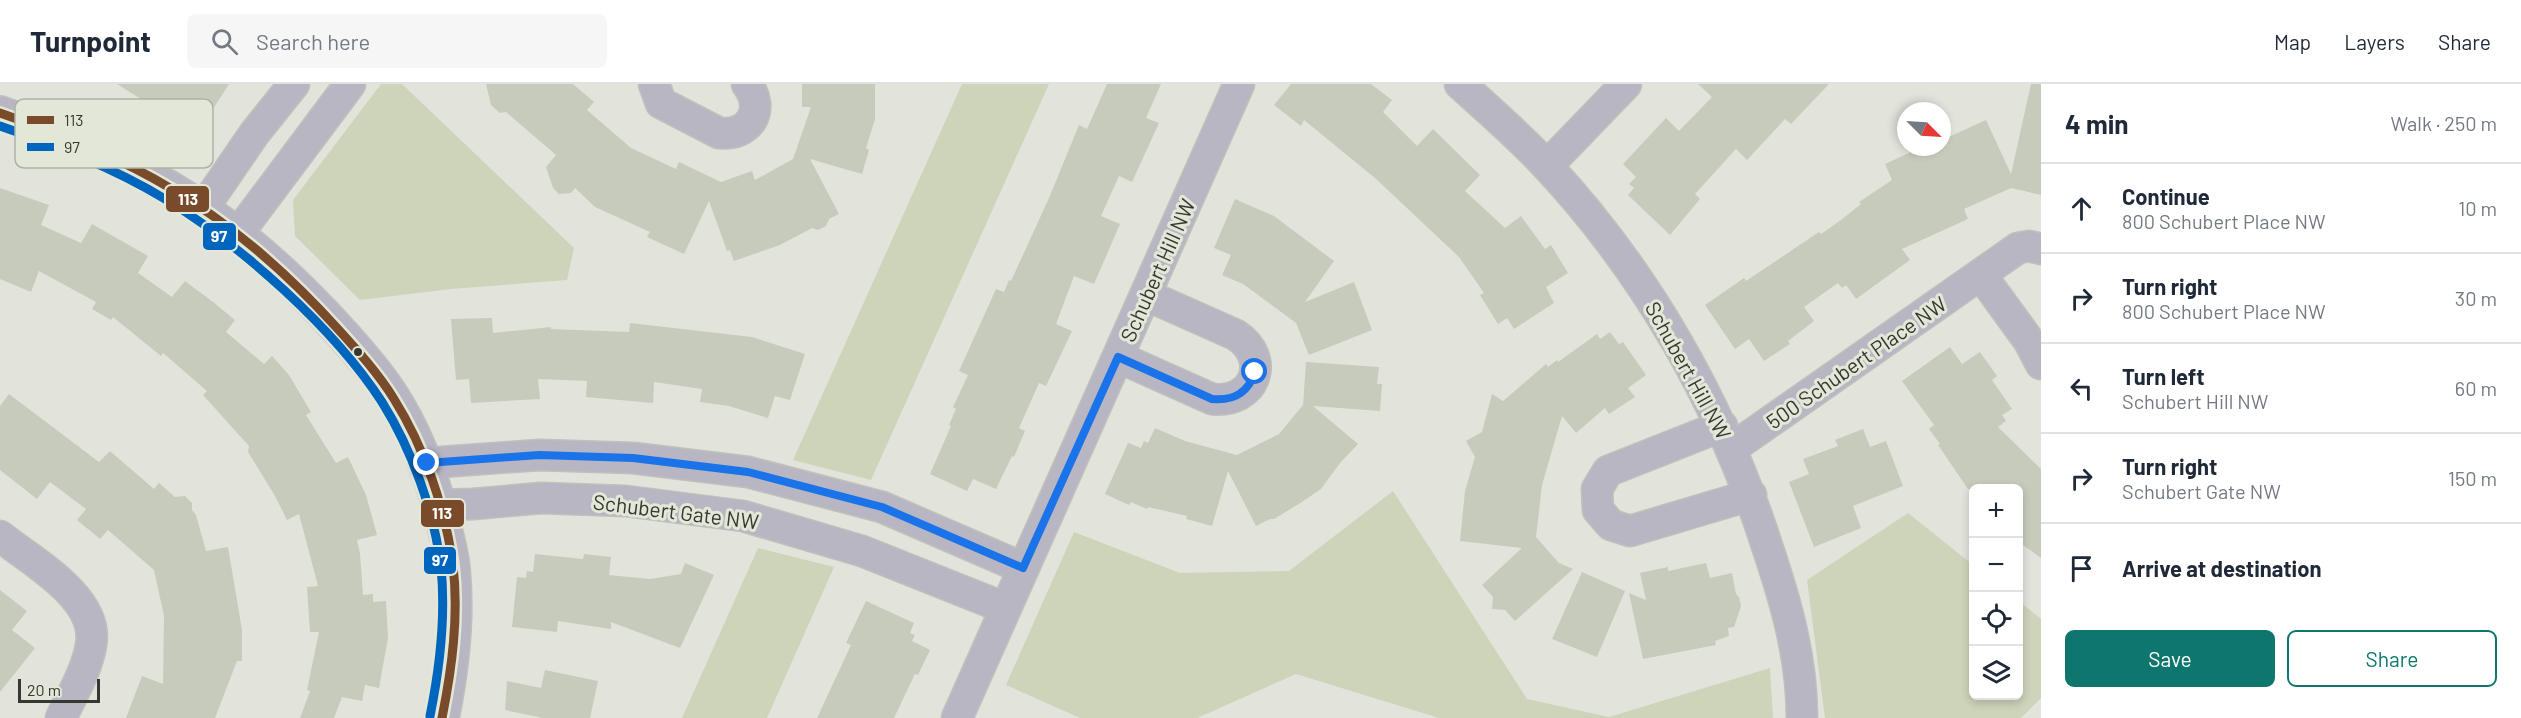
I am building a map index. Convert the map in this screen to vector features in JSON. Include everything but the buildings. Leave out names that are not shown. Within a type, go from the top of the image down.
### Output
[{"type":"street","points":[[202,210],[254,134],[294,84]]},
{"type":"street","points":[[237,235],[350,84]]},
{"type":"street","points":[[654,84],[661,103],[719,133],[729,134],[738,132],[753,118],[756,100],[747,84]]},
{"type":"street","name":"Schubert Hill NW","points":[[957,718],[1239,84]]},
{"type":"street","name":"Schubert Hill NW","points":[[1460,84],[1547,166],[1613,245],[1654,303],[1726,437],[1751,495],[1780,584],[1796,645],[1802,718]]},
{"type":"street","points":[[1547,166],[1626,84]]},
{"type":"street","points":[[0,112],[15,117]]},
{"type":"street","points":[[132,168],[171,189],[237,235],[301,290],[373,370],[398,406],[427,463],[440,505],[453,568],[452,669],[442,718]]},
{"type":"street","name":"500 Schubert Place NW","points":[[1751,495],[1629,531],[1611,525],[1599,510],[1597,489],[1608,471],[1726,437],[1981,275],[2018,248],[2029,246],[2041,249]]},
{"type":"street","points":[[1981,275],[2029,341],[2041,364]]},
{"type":"street","points":[[1118,357],[1212,399],[1235,398],[1252,382],[1255,361],[1252,350],[1245,341],[1146,294]]},
{"type":"street","points":[[427,463],[539,455],[586,456],[633,458],[748,472],[882,507],[1023,568]]},
{"type":"street","points":[[743,516],[748,472]]},
{"type":"street","name":"Schubert Gate NW","points":[[440,505],[541,498],[626,501],[743,516],[862,551],[1005,608]]},
{"type":"street","points":[[0,536],[68,589],[87,614],[92,643],[87,661],[61,718]]},
{"type":"green space","points":[[381,84],[402,84],[574,248],[567,280],[451,289],[360,300],[295,236],[293,200]]},
{"type":"green space","points":[[962,84],[1049,84],[871,480],[793,460]]},
{"type":"green space","points":[[1393,491],[1527,699],[1609,717],[1770,668],[1773,718],[1439,718],[1296,674],[1197,718],[1080,718],[1006,685],[1074,532],[1180,573],[1289,571]]},
{"type":"green space","points":[[1908,513],[1969,562],[1969,700],[2023,700],[2023,604],[2041,619],[2041,698],[2021,718],[1825,718],[1807,580]]},
{"type":"green space","points":[[758,548],[834,567],[767,718],[682,718]]},
{"type":"transit line","name":"113","points":[[0,113],[15,119]]},
{"type":"transit line","name":"97","points":[[0,126],[15,132]]},
{"type":"transit line","name":"97","points":[[105,168],[165,199],[254,264],[312,317],[339,346],[382,402],[412,461],[427,503],[438,546],[442,586],[442,623],[437,679],[430,716]]},
{"type":"transit line","name":"113","points":[[133,168],[170,188],[216,218],[279,270],[318,308],[367,362],[405,418],[432,478],[445,521],[453,565],[455,623],[442,718]]},
{"type":"route","points":[[427,463],[539,455],[633,458],[748,472],[882,507],[1023,568],[1118,357],[1212,399],[1235,398],[1252,382],[1255,372]]}]
